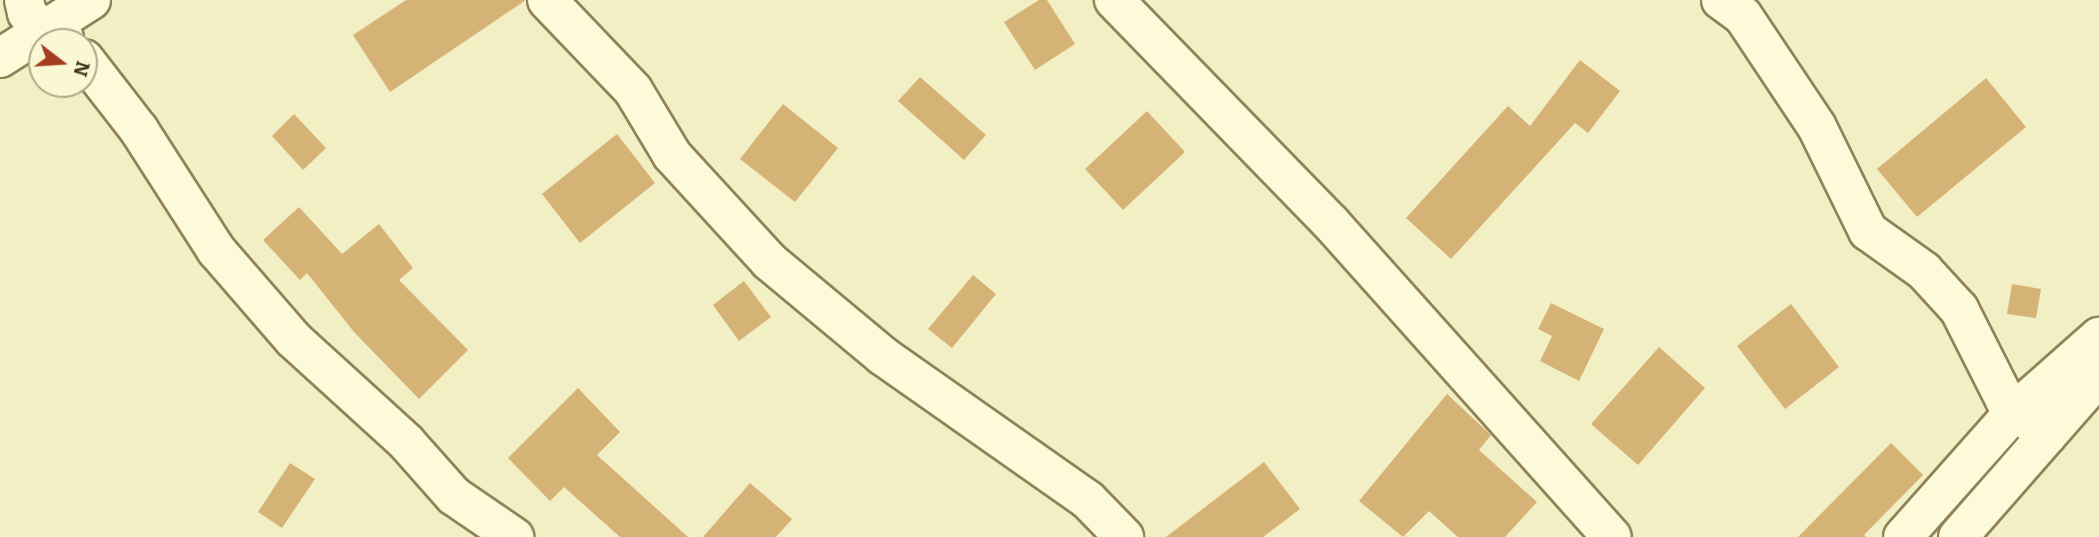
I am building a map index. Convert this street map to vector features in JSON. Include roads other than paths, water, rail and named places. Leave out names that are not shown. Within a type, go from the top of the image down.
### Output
[{"type":"street","points":[[24,0],[27,13],[38,26],[44,28]]},
{"type":"street","points":[[65,28],[91,0]]},
{"type":"street","points":[[547,0],[633,90],[672,155],[769,261],[883,356],[1088,500],[1124,537]]},
{"type":"street","points":[[1114,0],[1331,223],[1612,537]]},
{"type":"street","points":[[1721,0],[1743,16],[1816,127],[1868,231],[1924,271],[1959,309],[2005,400],[2046,436]]},
{"type":"street","points":[[0,58],[28,47]]},
{"type":"street","points":[[98,77],[138,130],[216,250],[293,339],[406,442],[454,496],[514,537]]},
{"type":"street","points":[[1903,537],[2013,413],[2099,337]]},
{"type":"street","points":[[1958,537],[2099,376]]}]
